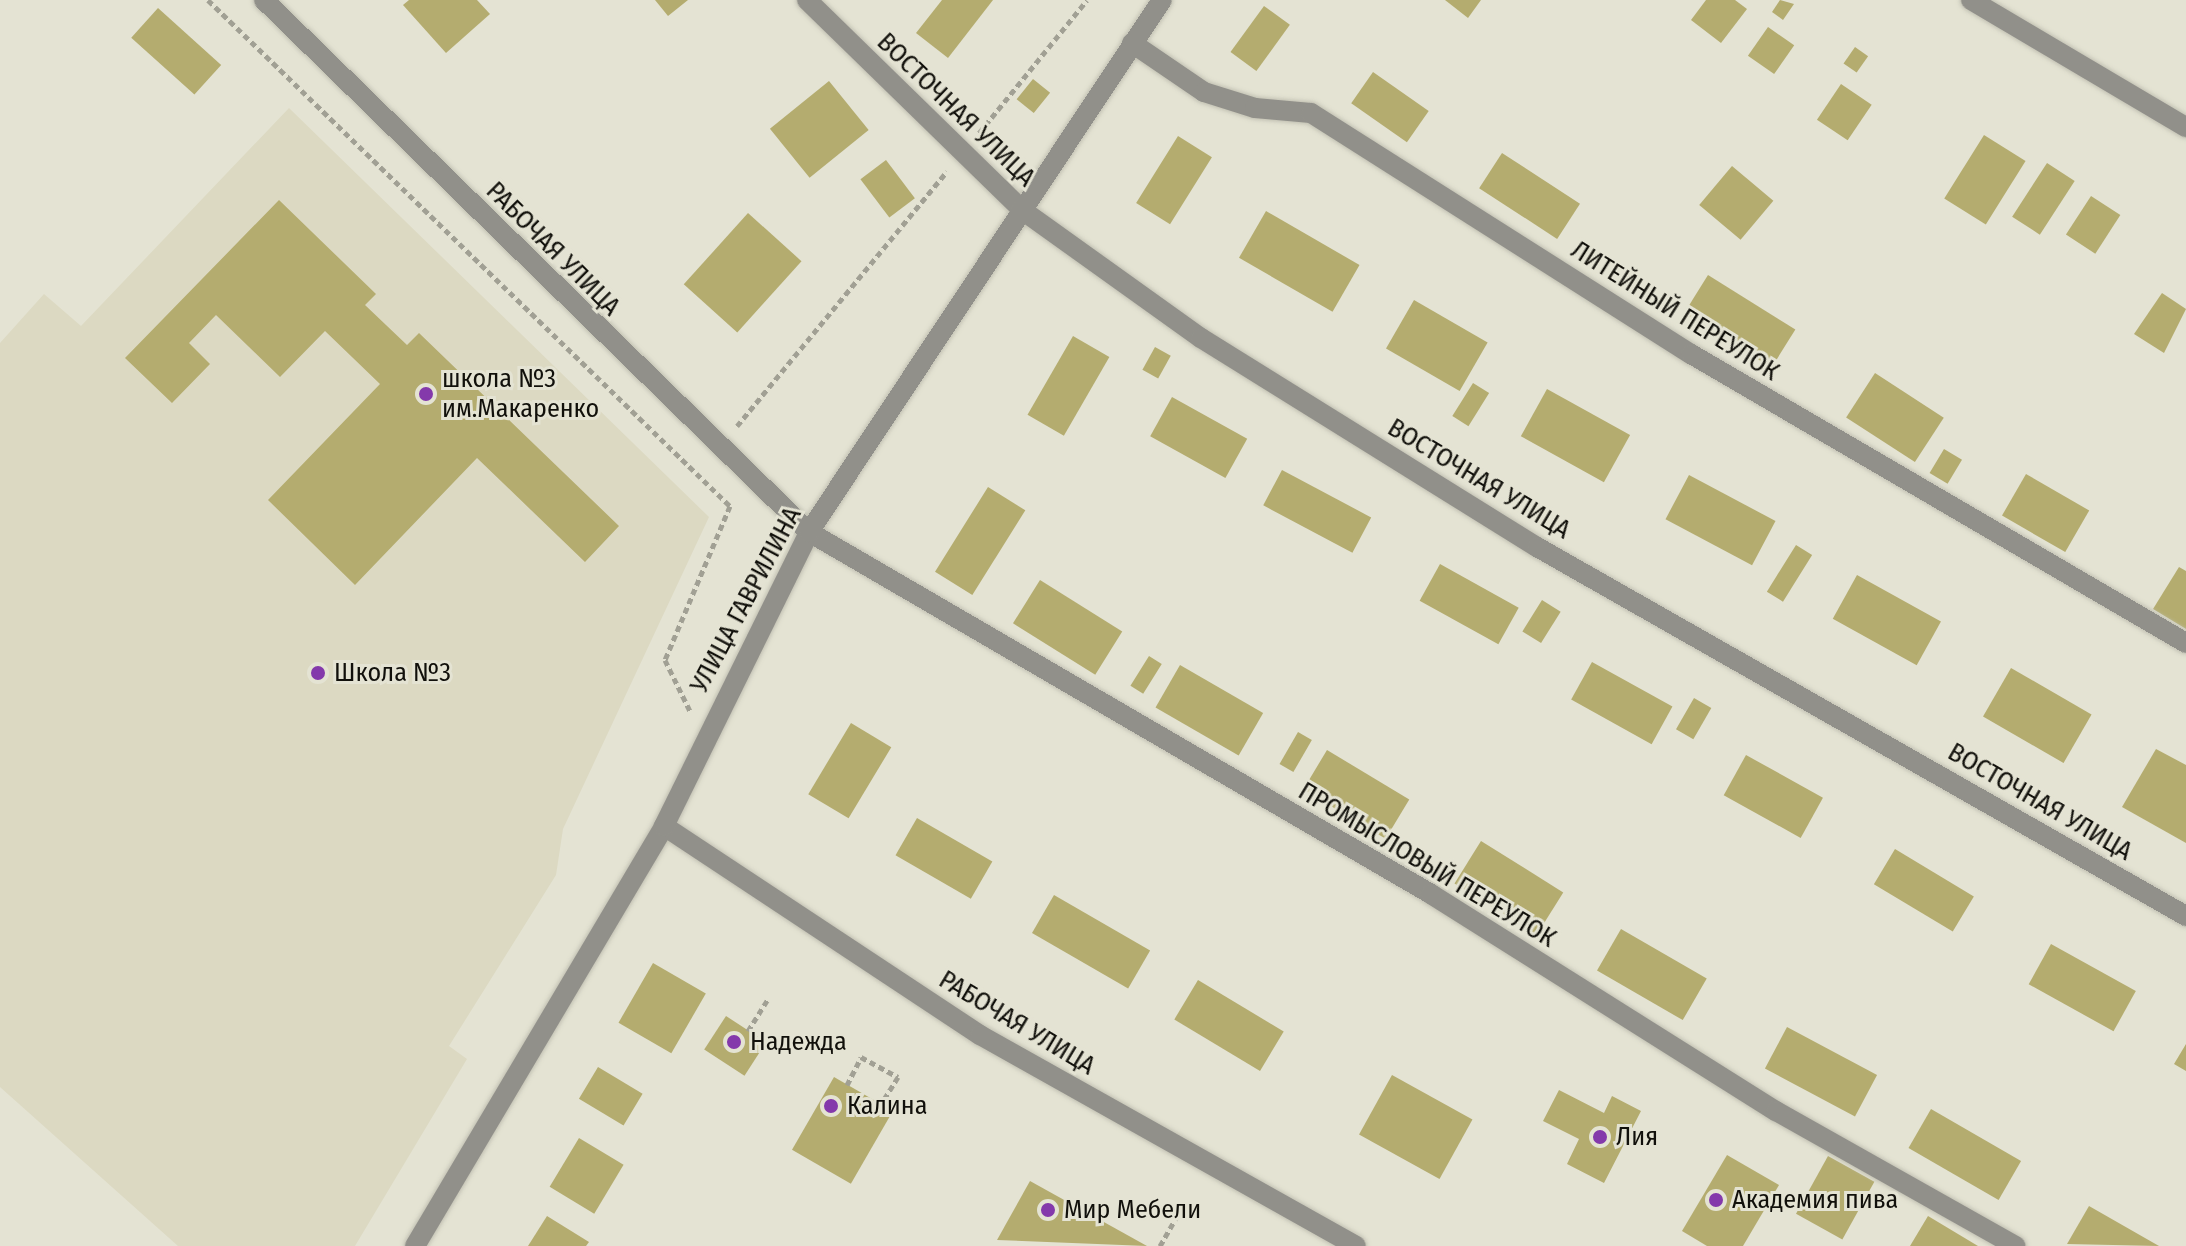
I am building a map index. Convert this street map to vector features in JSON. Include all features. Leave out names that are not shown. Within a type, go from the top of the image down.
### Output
[{"type":"street","name":"РАБОЧАЯ УЛИЦА","points":[[264,0],[718,448],[809,532]]},
{"type":"street","name":"ВОСТОЧНАЯ УЛИЦА","points":[[807,0],[1022,210],[1201,338],[1537,547],[2186,916]]},
{"type":"street","name":"УЛИЦА ГАВРИЛИНА","points":[[415,1246],[664,826],[703,737],[809,532],[1162,0]]},
{"type":"street","points":[[1971,0],[2186,127]]},
{"type":"street","name":"ЛИТЕЙНЫЙ ПЕРЕУЛОК","points":[[1132,43],[1204,92],[1255,108],[1311,113],[1691,354],[2186,643]]},
{"type":"street","name":"ПРОМЫСЛОВЫЙ ПЕРЕУЛОК","points":[[809,532],[1431,894],[1776,1111],[2016,1246]]},
{"type":"street","name":"РАБОЧАЯ УЛИЦА","points":[[664,826],[980,1035],[1333,1240],[1356,1246]]},
{"type":"path","points":[[208,0],[730,506],[665,660],[703,737]]},
{"type":"path","points":[[696,473],[1087,0]]},
{"type":"path","points":[[748,1031],[768,999]]},
{"type":"path","points":[[847,1085],[861,1057],[898,1077],[881,1104]]},
{"type":"path","points":[[1160,1246],[1185,1202]]},
{"type":"shaded area","name":"Школа №3","points":[[289,108],[709,517],[563,829],[556,875],[449,1046],[467,1059],[355,1246],[178,1246],[0,1087],[0,343],[44,294],[81,326]]},
{"type":"building","points":[[409,0],[477,0],[490,14],[446,53],[403,5]]},
{"type":"building","points":[[655,0],[688,0],[668,16]]},
{"type":"building","points":[[942,0],[993,0],[948,58],[916,33]]},
{"type":"building","points":[[1445,0],[1481,0],[1468,18]]},
{"type":"building","points":[[1706,0],[1735,0],[1747,9],[1721,43],[1691,20]]},
{"type":"building","points":[[1780,0],[1794,4],[1783,20],[1772,12]]},
{"type":"building","points":[[1264,6],[1290,25],[1256,71],[1230,52]]},
{"type":"building","points":[[158,8],[221,65],[194,95],[131,38]]},
{"type":"building","points":[[1768,27],[1794,45],[1774,74],[1748,56]]},
{"type":"building","points":[[1855,47],[1868,56],[1857,73],[1844,63]]},
{"type":"building","points":[[1373,72],[1429,111],[1407,142],[1351,103]]},
{"type":"building","points":[[1033,79],[1050,93],[1034,113],[1017,99]]},
{"type":"building","points":[[829,81],[869,130],[810,178],[770,129]]},
{"type":"building","points":[[1841,84],[1872,105],[1848,140],[1817,120]]},
{"type":"building","points":[[1984,135],[2026,161],[1986,225],[1944,199]]},
{"type":"building","points":[[1178,136],[1212,157],[1170,224],[1136,203]]},
{"type":"building","points":[[1502,153],[1580,204],[1557,239],[1479,188]]},
{"type":"building","points":[[886,160],[915,198],[889,218],[860,179]]},
{"type":"building","points":[[2047,163],[2075,181],[2040,235],[2012,217]]},
{"type":"building","points":[[1732,166],[1773,201],[1741,240],[1699,205]]},
{"type":"building","points":[[2091,196],[2120,215],[2095,254],[2066,235]]},
{"type":"building","name":"школа №3 им.Макаренко","points":[[279,200],[376,294],[365,305],[407,345],[419,333],[619,526],[585,562],[477,458],[355,585],[268,500],[380,384],[325,331],[280,377],[216,315],[189,343],[210,364],[172,403],[125,358]]},
{"type":"building","points":[[1266,211],[1360,265],[1333,312],[1239,258]]},
{"type":"building","points":[[748,213],[802,261],[737,333],[684,284]]},
{"type":"building","points":[[1708,275],[1795,330],[1772,368],[1684,313]]},
{"type":"building","points":[[2162,293],[2186,309],[2164,353],[2134,334]]},
{"type":"building","points":[[1414,300],[1488,342],[1460,391],[1386,348]]},
{"type":"building","points":[[1073,336],[1109,357],[1064,436],[1028,415]]},
{"type":"building","points":[[1155,347],[1171,356],[1158,378],[1142,370]]},
{"type":"building","points":[[1875,373],[1944,418],[1915,462],[1846,417]]},
{"type":"building","points":[[1473,383],[1489,393],[1468,426],[1452,416]]},
{"type":"building","points":[[1547,389],[1630,435],[1604,482],[1521,436]]},
{"type":"building","points":[[1172,397],[1247,439],[1225,478],[1150,436]]},
{"type":"building","points":[[1944,449],[1962,460],[1948,484],[1930,473]]},
{"type":"building","points":[[1282,470],[1371,517],[1352,553],[1263,505]]},
{"type":"building","points":[[2026,474],[2089,510],[2065,552],[2002,516]]},
{"type":"building","points":[[1689,475],[1776,521],[1752,565],[1666,519]]},
{"type":"building","points":[[988,487],[1025,510],[972,595],[935,572]]},
{"type":"building","points":[[1796,545],[1812,555],[1783,602],[1767,592]]},
{"type":"building","points":[[1440,564],[1519,608],[1498,644],[1420,601]]},
{"type":"building","points":[[2179,567],[2186,571],[2186,629],[2153,609]]},
{"type":"building","points":[[1857,575],[1941,622],[1917,665],[1833,619]]},
{"type":"building","points":[[1040,580],[1122,631],[1095,675],[1013,623]]},
{"type":"building","points":[[1542,600],[1561,612],[1541,643],[1522,631]]},
{"type":"building","points":[[1149,656],[1162,664],[1143,694],[1130,686]]},
{"type":"building","points":[[1592,662],[1672,707],[1652,744],[1571,700]]},
{"type":"building","points":[[1180,665],[1263,713],[1239,755],[1156,707]]},
{"type":"building","points":[[2011,668],[2092,714],[2064,763],[1983,716]]},
{"type":"building","points":[[1694,698],[1711,708],[1693,739],[1676,729]]},
{"type":"building","points":[[851,723],[891,747],[849,818],[808,794]]},
{"type":"building","points":[[1298,732],[1312,740],[1293,772],[1280,764]]},
{"type":"building","points":[[2156,749],[2186,765],[2186,843],[2122,807]]},
{"type":"building","points":[[1327,750],[1409,799],[1386,839],[1303,789]]},
{"type":"building","points":[[1746,755],[1823,798],[1801,838],[1724,795]]},
{"type":"building","points":[[917,818],[992,862],[971,899],[896,855]]},
{"type":"building","points":[[1481,841],[1563,892],[1537,935],[1455,883]]},
{"type":"building","points":[[1895,849],[1974,896],[1953,932],[1874,884]]},
{"type":"building","points":[[1054,895],[1150,950],[1128,989],[1032,933]]},
{"type":"building","points":[[1621,929],[1707,978],[1683,1020],[1597,971]]},
{"type":"building","points":[[2051,944],[2136,991],[2114,1031],[2029,984]]},
{"type":"building","points":[[653,963],[706,994],[671,1053],[619,1023]]},
{"type":"building","points":[[1198,980],[1284,1032],[1260,1071],[1174,1019]]},
{"type":"building","points":[[726,1016],[766,1042],[744,1076],[704,1050]]},
{"type":"building","points":[[1787,1027],[1877,1075],[1855,1116],[1765,1068]]},
{"type":"building","points":[[2186,1044],[2186,1071],[2174,1064]]},
{"type":"building","points":[[598,1067],[643,1094],[624,1125],[579,1099]]},
{"type":"building","points":[[1392,1075],[1472,1120],[1439,1179],[1359,1134]]},
{"type":"building","points":[[834,1077],[893,1111],[851,1184],[792,1150]]},
{"type":"building","points":[[1559,1090],[1604,1113],[1612,1096],[1641,1111],[1604,1183],[1567,1164],[1579,1139],[1543,1121]]},
{"type":"building","points":[[1931,1109],[2021,1161],[1999,1200],[1908,1148]]},
{"type":"building","points":[[579,1138],[624,1165],[594,1214],[550,1187]]},
{"type":"building","points":[[1727,1155],[1779,1185],[1743,1246],[1707,1246],[1682,1231]]},
{"type":"building","points":[[1828,1156],[1874,1182],[1842,1239],[1796,1214]]},
{"type":"building","name":"Мир Мебели","points":[[1030,1181],[1147,1246],[997,1240]]},
{"type":"building","points":[[2089,1206],[2159,1246],[2067,1244]]},
{"type":"building","points":[[547,1216],[589,1242],[586,1246],[528,1246]]},
{"type":"building","points":[[1928,1216],[1978,1246],[1910,1246]]},
{"type":"place","name":"школа №3 им.Макаренко","points":[[426,394]]},
{"type":"place","name":"Школа №3","points":[[318,673]]},
{"type":"place","name":"Надежда","points":[[734,1042]]},
{"type":"place","name":"Калина","points":[[831,1106]]},
{"type":"place","name":"Лия","points":[[1600,1137]]},
{"type":"place","name":"Академия пива","points":[[1716,1200]]},
{"type":"place","name":"Мир Мебели","points":[[1048,1210]]}]
